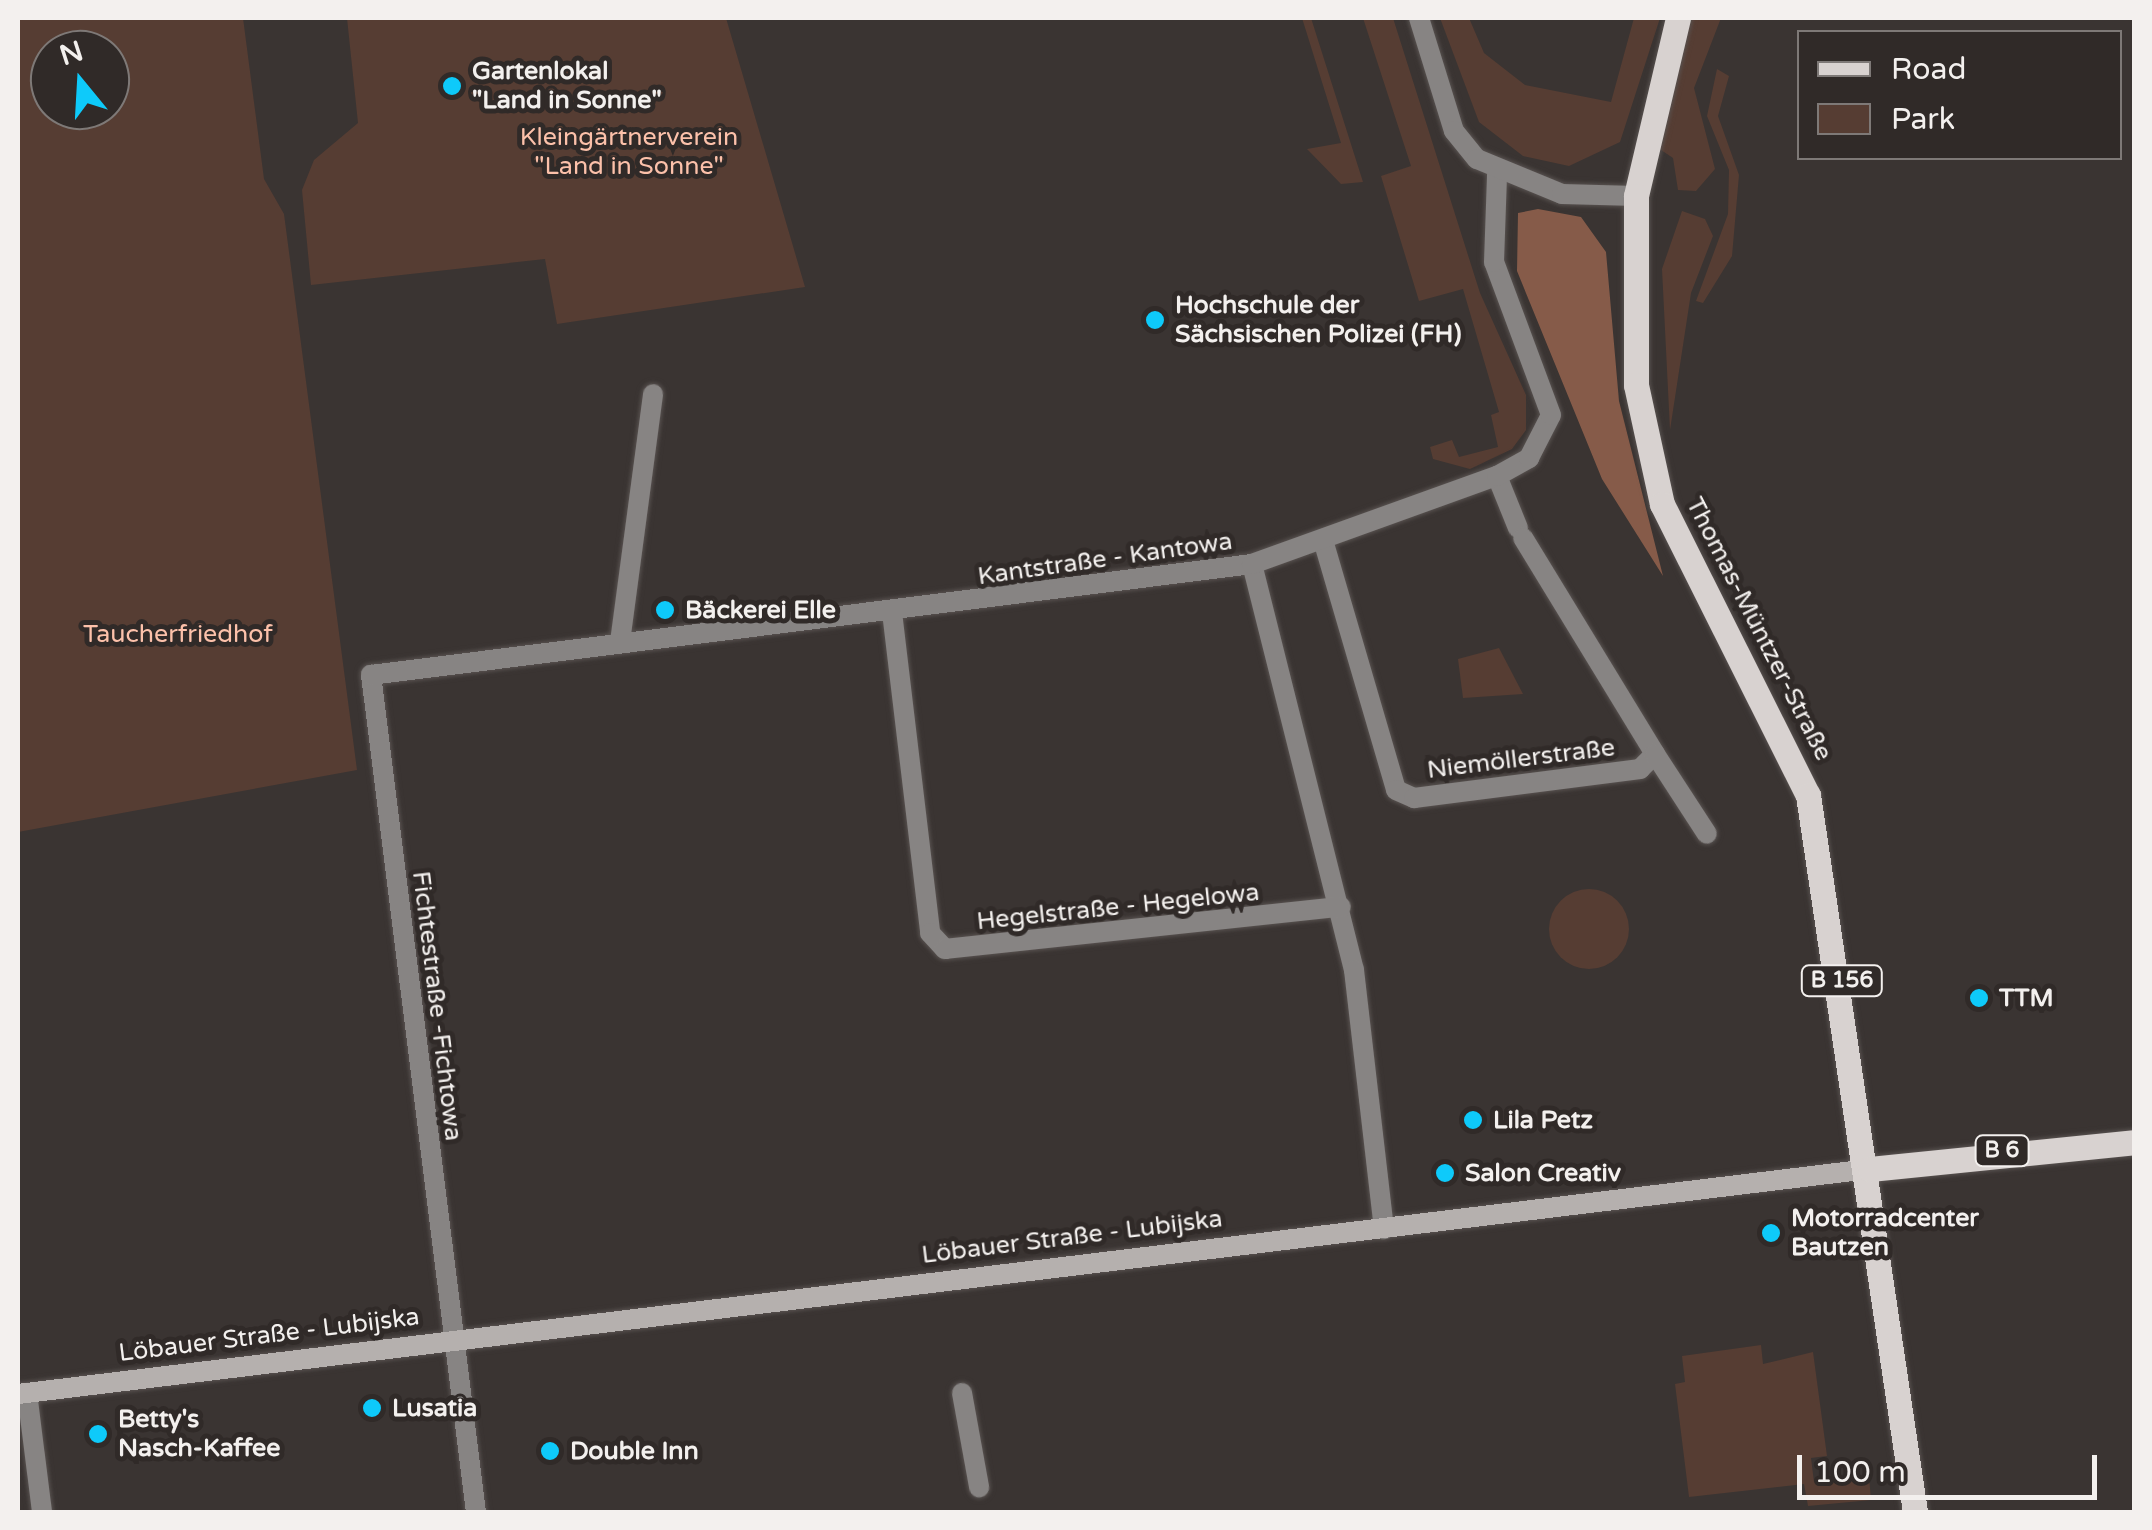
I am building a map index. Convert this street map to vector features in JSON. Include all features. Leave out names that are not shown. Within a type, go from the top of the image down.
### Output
[{"type":"main road","name":"B 156","points":[[1636,196],[1678,18]]},
{"type":"main road","name":"Thomas-Müntzer-Straße","points":[[1636,196],[1632,307],[1649,460],[1690,570],[1808,795],[1870,1169]]},
{"type":"main road","name":"Löbauer Straße - Lubijska","points":[[22,1393],[1870,1169],[2134,1142]]},
{"type":"main road","name":"B 156","points":[[1870,1169],[1915,1512]]},
{"type":"street","points":[[1419,18],[1454,131],[1498,174],[1562,194],[1636,196]]},
{"type":"street","name":"Kantstraße - Kantowa","points":[[370,675],[1252,564],[1497,476],[1529,458],[1552,415],[1494,262],[1498,174]]},
{"type":"street","points":[[620,642],[652,394]]},
{"type":"street","name":"Niemöllerstraße","points":[[1323,540],[1402,796],[1640,769],[1655,754],[1520,533],[1497,476]]},
{"type":"street","points":[[1252,564],[1341,907],[1384,1230]]},
{"type":"street","name":"Hegelstraße - Hegelowa","points":[[892,612],[930,933],[945,949],[1341,907]]},
{"type":"street","name":"Fichtestraße -Fichtowa","points":[[370,675],[476,1512]]},
{"type":"street","points":[[1655,754],[1707,834]]},
{"type":"street","points":[[962,1392],[979,1487]]},
{"type":"street","points":[[22,1393],[42,1512]]},
{"type":"green space","name":"Taucherfriedhof","points":[[18,18],[243,18],[264,179],[284,214],[357,770],[18,832]]},
{"type":"green space","name":"Kleingärtnerverein \"Land in Sonne\"","points":[[347,18],[726,18],[805,287],[557,324],[545,259],[311,285],[302,190],[314,160],[358,123]]},
{"type":"green space","points":[[1302,18],[1311,18],[1363,182],[1341,184],[1307,149],[1341,143]]},
{"type":"green space","points":[[1363,18],[1393,18],[1480,293],[1526,395],[1526,430],[1512,449],[1470,469],[1433,459],[1430,447],[1452,440],[1459,457],[1498,447],[1491,415],[1499,412],[1463,289],[1419,301],[1381,176],[1411,166]]},
{"type":"green space","points":[[1440,18],[1469,18],[1484,53],[1525,85],[1611,102],[1634,18],[1660,18],[1620,142],[1569,166],[1523,156],[1479,122]]},
{"type":"green space","points":[[1689,18],[1721,18],[1694,88],[1715,169],[1696,191],[1678,190],[1673,158],[1658,148]]},
{"type":"green space","points":[[1717,69],[1729,76],[1718,116],[1739,175],[1732,256],[1703,303],[1696,301],[1728,214],[1729,170],[1707,116]]},
{"type":"green space","points":[[1682,211],[1705,219],[1713,236],[1691,293],[1670,430],[1662,269]]},
{"type":"green space","points":[[1499,648],[1523,694],[1463,698],[1458,659]]},
{"type":"green space","points":[[1589,889],[1604,892],[1617,901],[1626,914],[1626,944],[1617,957],[1604,966],[1589,969],[1574,966],[1561,957],[1552,944],[1549,929],[1552,914],[1561,901],[1574,892]]},
{"type":"green space","points":[[1761,1345],[1763,1364],[1813,1352],[1827,1456],[1811,1458],[1814,1482],[1869,1476],[1871,1500],[1808,1506],[1804,1484],[1689,1497],[1675,1384],[1685,1382],[1682,1356]]},
{"type":"shaded area","points":[[1538,209],[1581,217],[1606,252],[1619,401],[1663,576],[1602,479],[1517,271],[1518,213]]},
{"type":"place","name":"Gartenlokal \"Land in Sonne\"","points":[[452,86]]},
{"type":"place","name":"Hochschule der Sächsischen Polizei (FH)","points":[[1155,320]]},
{"type":"place","name":"Bäckerei Elle","points":[[665,610]]},
{"type":"place","name":"TTM","points":[[1979,998]]},
{"type":"place","name":"Lila Petz","points":[[1473,1120]]},
{"type":"place","name":"Salon Creativ","points":[[1445,1173]]},
{"type":"place","name":"Motorradcenter Bautzen","points":[[1771,1233]]},
{"type":"place","name":"Lusatia","points":[[372,1408]]},
{"type":"place","name":"Betty's Nasch-Kaffee","points":[[98,1434]]},
{"type":"place","name":"Double Inn","points":[[550,1451]]}]
